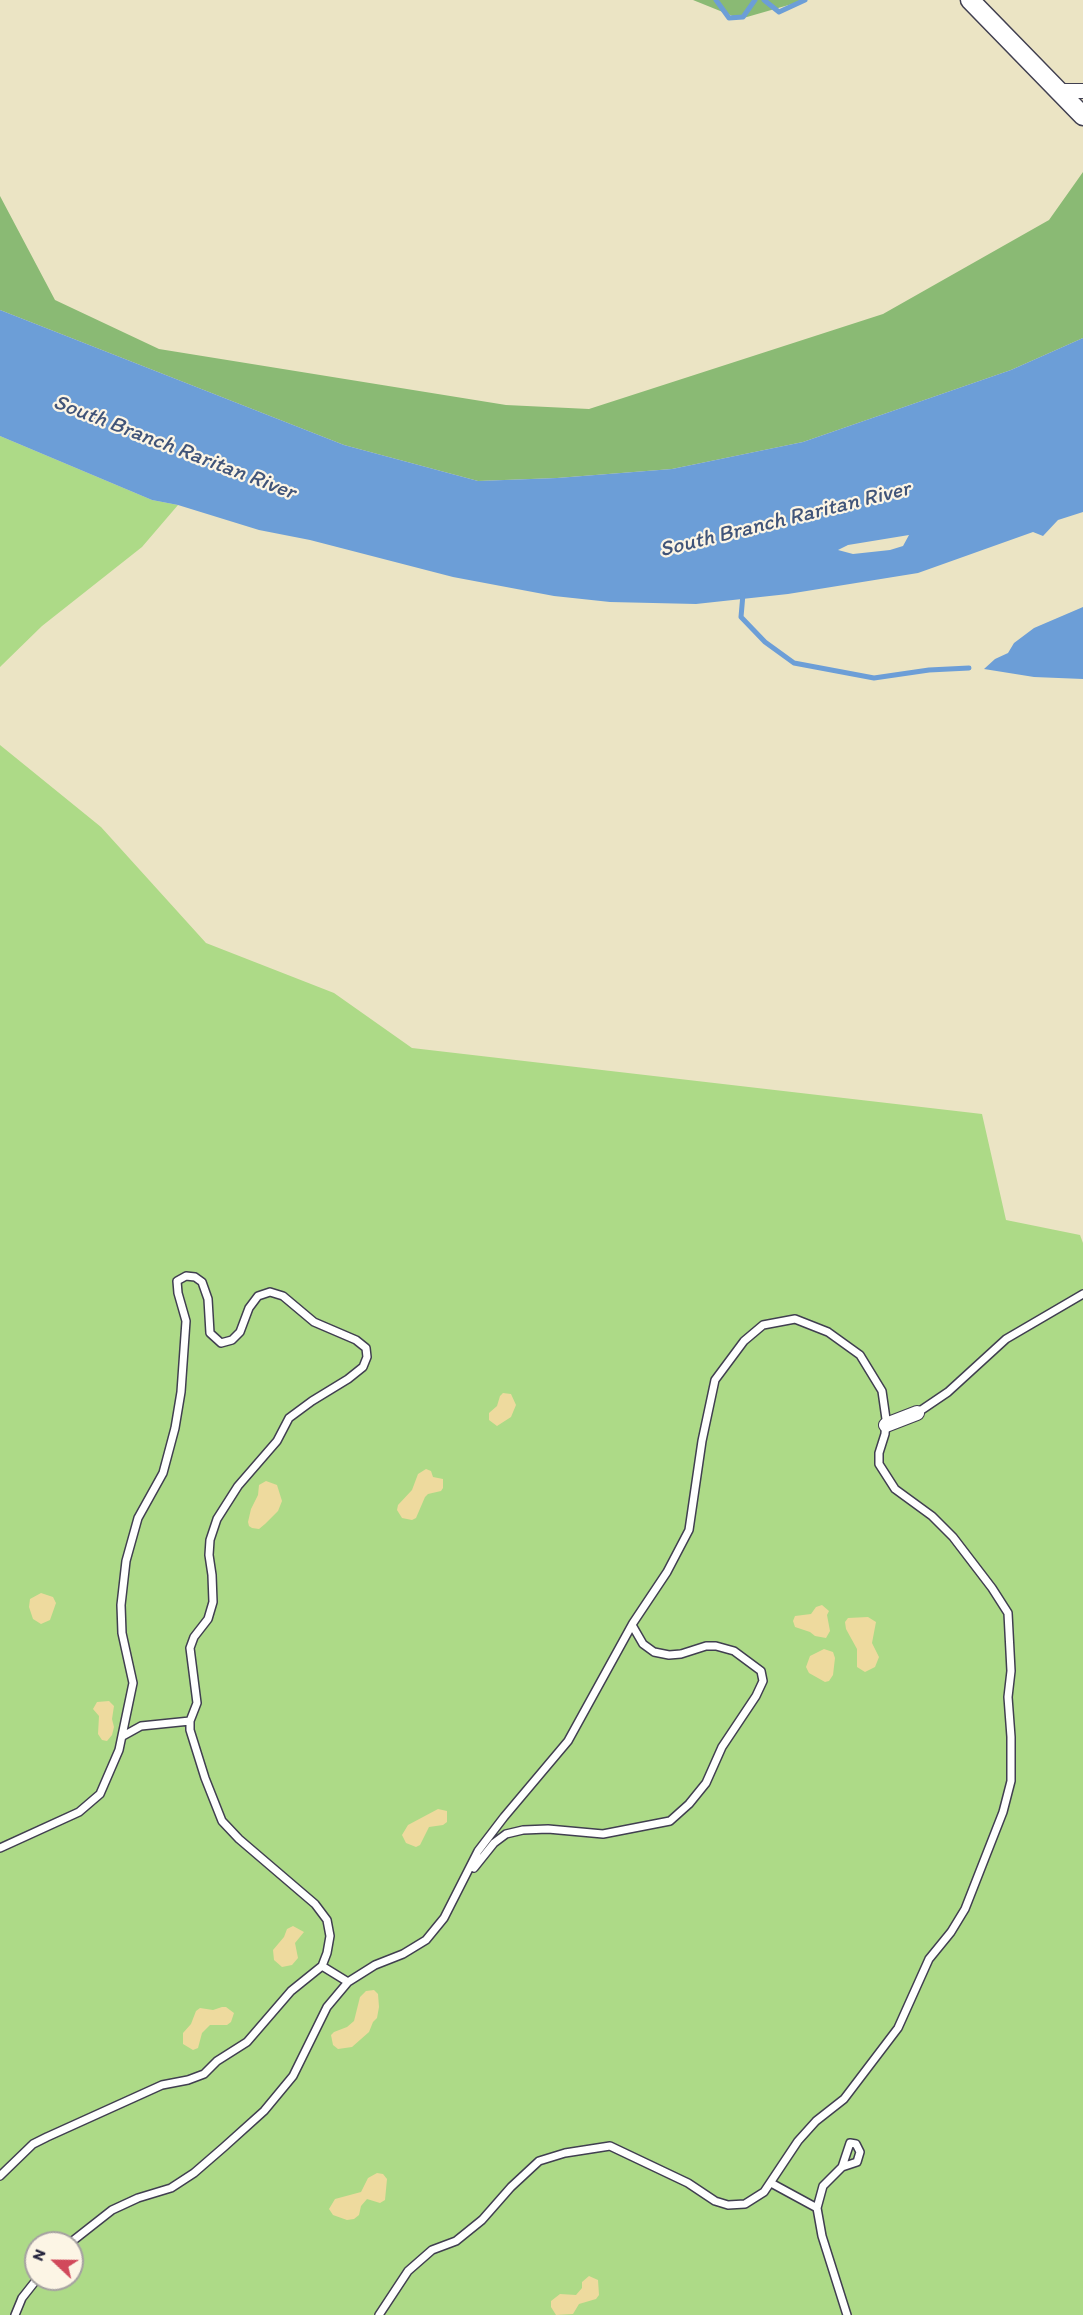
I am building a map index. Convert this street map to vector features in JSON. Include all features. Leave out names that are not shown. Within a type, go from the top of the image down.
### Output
[{"type":"street","points":[[970,0],[1083,116]]},
{"type":"street","points":[[1058,91],[1083,92]]},
{"type":"street","points":[[886,1425],[917,1413]]},
{"type":"lane","points":[[0,1848],[71,1816],[100,1794],[113,1767],[123,1736],[133,1683],[122,1633],[121,1605],[126,1561],[138,1518],[163,1473],[175,1428],[186,1345],[186,1321],[177,1281],[186,1276],[195,1277],[202,1282],[208,1299],[210,1333],[221,1343],[232,1340],[240,1332],[249,1308],[258,1296],[270,1292],[283,1296],[314,1322],[346,1334],[366,1348],[367,1357],[363,1367],[348,1379],[289,1418],[277,1441],[238,1486],[217,1519],[210,1540],[208,1556],[212,1575],[213,1602],[208,1619],[194,1637],[190,1648],[197,1691],[197,1703],[190,1721],[190,1730],[222,1821],[239,1839],[315,1904],[327,1920],[330,1936],[322,1966],[291,1990],[247,2042],[217,2061],[204,2074],[162,2085],[46,2137],[33,2144],[0,2176]]},
{"type":"lane","points":[[917,1413],[948,1392],[1006,1339],[1083,1294]]},
{"type":"lane","points":[[84,2232],[112,2210],[138,2198],[171,2188],[194,2172],[264,2111],[293,2076],[327,2007],[348,1982],[375,1965],[403,1954],[426,1940],[444,1917],[478,1851],[568,1741],[632,1625],[667,1572],[689,1530],[702,1441],[715,1380],[744,1341],[763,1326],[795,1319],[828,1332],[860,1355],[882,1391],[886,1425],[879,1453],[879,1464],[895,1489],[932,1516],[953,1537],[1008,1612],[1011,1671],[1008,1697],[1011,1781],[1003,1812],[965,1909],[951,1932],[929,1959],[898,2028],[844,2099],[816,2121],[798,2141],[764,2192],[745,2204],[728,2205],[610,2146],[565,2153],[539,2161],[511,2187],[482,2220],[456,2241],[432,2250],[408,2271],[379,2315]]},
{"type":"lane","points":[[455,1894],[494,1843],[506,1834],[523,1830],[548,1829],[603,1834],[670,1821],[689,1804],[706,1783],[722,1747],[756,1696],[763,1681],[761,1671],[734,1651],[716,1646],[706,1646],[681,1654],[669,1655],[654,1652],[643,1644],[632,1625]]},
{"type":"lane","points":[[123,1736],[141,1726],[190,1721]]},
{"type":"lane","points":[[322,1966],[348,1982]]},
{"type":"lane","points":[[842,2167],[823,2186],[817,2208],[822,2236],[847,2315]]},
{"type":"lane","points":[[771,2183],[817,2208]]},
{"type":"lane","points":[[15,2315],[28,2291]]},
{"type":"green space","points":[[693,0],[806,0],[740,19]]},
{"type":"green space","points":[[1083,172],[1083,338],[1011,370],[803,442],[672,469],[557,478],[478,481],[344,445],[0,310],[0,196],[55,300],[159,349],[506,405],[589,409],[883,314],[1049,220]]},
{"type":"green space","points":[[0,436],[152,500],[178,505],[142,547],[42,626],[0,667]]},
{"type":"green space","points":[[0,745],[101,827],[206,943],[334,993],[412,1048],[982,1114],[1006,1220],[1080,1235],[1083,1243],[1083,2315],[0,2315]]},
{"type":"sand","points":[[503,1393],[511,1394],[516,1405],[511,1417],[497,1426],[489,1420],[489,1413],[497,1406]]},
{"type":"sand","points":[[426,1469],[431,1471],[433,1477],[443,1479],[443,1488],[425,1497],[416,1518],[412,1520],[402,1518],[397,1510],[398,1505],[412,1490],[418,1474]]},
{"type":"sand","points":[[266,1481],[277,1485],[282,1501],[278,1511],[265,1524],[259,1529],[252,1528],[248,1522],[251,1509],[258,1495],[259,1485]]},
{"type":"sand","points":[[41,1593],[53,1597],[56,1603],[50,1620],[41,1624],[33,1619],[29,1607],[30,1599]]},
{"type":"sand","points":[[822,1605],[829,1611],[827,1615],[830,1631],[826,1638],[795,1627],[793,1621],[795,1616],[811,1614],[816,1607]]},
{"type":"sand","points":[[868,1617],[876,1622],[872,1643],[879,1657],[875,1667],[865,1672],[857,1667],[857,1649],[846,1629],[845,1622],[848,1618]]},
{"type":"sand","points":[[824,1649],[833,1652],[835,1658],[833,1675],[829,1681],[825,1682],[809,1673],[806,1667],[810,1656]]},
{"type":"sand","points":[[109,1701],[114,1706],[112,1719],[114,1727],[107,1741],[102,1740],[98,1734],[99,1716],[93,1709],[97,1702]]},
{"type":"sand","points":[[438,1809],[447,1811],[447,1822],[443,1825],[429,1827],[420,1845],[416,1847],[406,1843],[402,1835],[408,1825]]},
{"type":"sand","points":[[293,1926],[304,1932],[295,1943],[298,1958],[292,1965],[282,1967],[274,1960],[273,1950],[284,1937],[287,1929]]},
{"type":"sand","points":[[374,1990],[378,1994],[379,2007],[377,2018],[369,2032],[352,2047],[338,2049],[333,2045],[331,2035],[354,2021],[360,1997],[366,1991]]},
{"type":"sand","points":[[222,2007],[234,2013],[231,2022],[227,2025],[210,2025],[202,2033],[198,2048],[193,2050],[183,2044],[183,2033],[191,2024],[196,2011],[200,2008],[213,2010]]},
{"type":"sand","points":[[377,2173],[383,2174],[387,2179],[385,2200],[380,2203],[367,2199],[361,2206],[359,2215],[354,2219],[347,2220],[333,2215],[329,2209],[335,2199],[361,2192],[368,2178]]},
{"type":"sand","points":[[589,2276],[598,2280],[599,2295],[596,2299],[579,2304],[573,2314],[556,2315],[551,2307],[551,2301],[560,2294],[576,2295],[582,2288],[582,2282]]},
{"type":"water","name":"South Branch Raritan River","points":[[0,310],[344,445],[478,481],[557,478],[672,469],[803,442],[1011,370],[1083,338],[1083,512],[1058,520],[1043,536],[1033,532],[918,573],[788,594],[696,604],[610,602],[554,596],[453,577],[310,540],[259,530],[178,505],[152,500],[0,436]],"holes":[[[909,535],[903,546],[890,550],[853,554],[838,550],[848,545]]]},
{"type":"water","points":[[1083,607],[1083,679],[1034,677],[984,669],[995,659],[1008,653],[1014,643],[1034,628]]},
{"type":"waterway","points":[[716,0],[729,18],[743,17],[755,0]]},
{"type":"waterway","points":[[764,0],[779,12],[805,0]]},
{"type":"waterway","points":[[743,594],[741,617],[765,642],[794,663],[874,678],[929,670],[969,668]]}]
